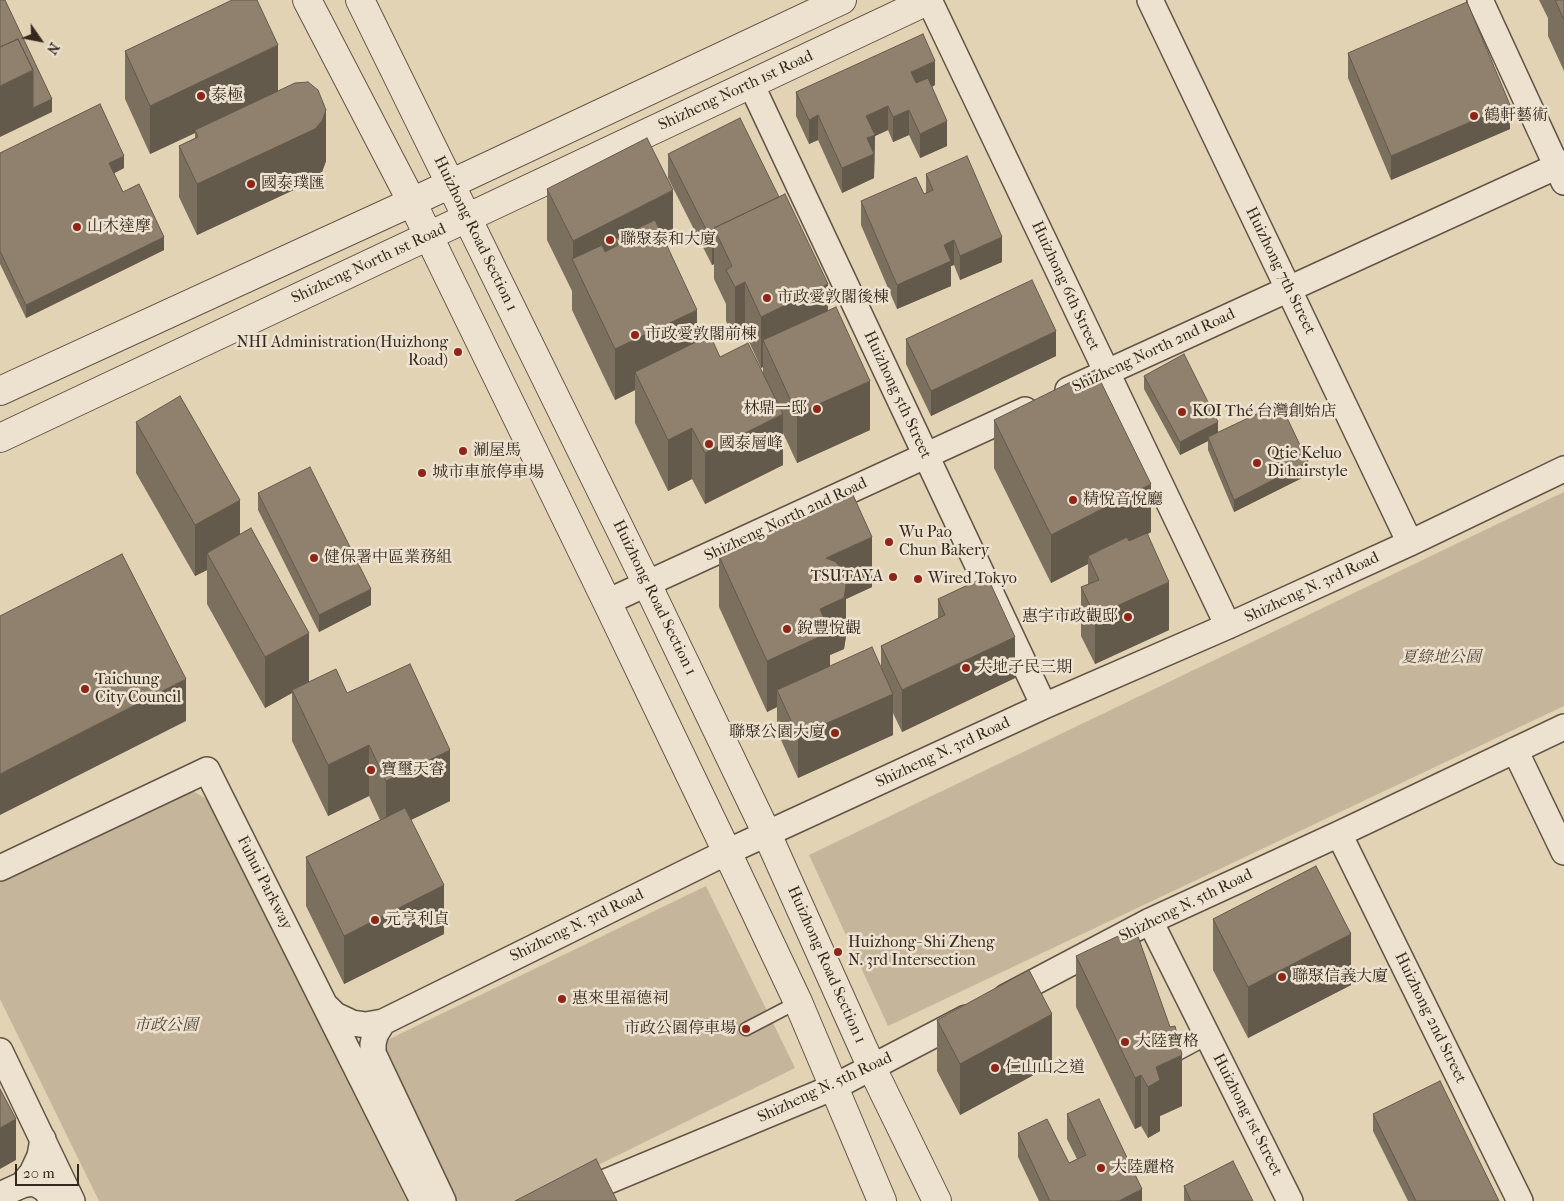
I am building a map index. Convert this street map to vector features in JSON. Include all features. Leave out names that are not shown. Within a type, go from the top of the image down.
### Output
[{"type":"street","points":[[307,0],[429,236],[727,852],[798,1002],[882,1201]]},
{"type":"street","name":"Huizhong Road Section 1","points":[[360,0],[647,584],[767,834],[872,1068],[937,1201]]},
{"type":"street","points":[[3,384],[412,202],[842,0]]},
{"type":"street","name":"Shizheng North 1st Road","points":[[0,438],[929,0]]},
{"type":"street","name":"Huizhong 6th Street","points":[[929,0],[1228,626]]},
{"type":"street","name":"Huizhong 7th Street","points":[[1150,0],[1410,543]]},
{"type":"street","points":[[1480,0],[1561,171]]},
{"type":"street","name":"Huizhong 5th Street","points":[[751,84],[1044,706]]},
{"type":"street","name":"Shizheng North 2nd Road","points":[[607,602],[1289,289],[1561,171]]},
{"type":"street","name":"Shizheng N. 3rd Road","points":[[327,1007],[335,1015],[352,1023],[366,1026],[383,1022],[727,852],[1044,706],[1228,626],[1410,543],[1564,469]]},
{"type":"street","name":"Shizheng N. 5th Road","points":[[566,1201],[603,1188],[834,1088],[1150,921],[1564,727]]},
{"type":"street","points":[[1515,750],[1564,852]]},
{"type":"street","name":"Fuhui Parkway","points":[[0,868],[206,770],[327,1007],[402,1136],[423,1201]]},
{"type":"street","name":"Huizhong 2nd Street","points":[[1339,834],[1520,1201]]},
{"type":"street","name":"Huizhong 1st Street","points":[[1150,921],[1290,1201]]},
{"type":"street","points":[[383,1022],[375,1035],[372,1047],[373,1053],[402,1136],[443,1201]]},
{"type":"street","points":[[0,1051],[72,1201]]},
{"type":"street","points":[[11,1190],[32,1172],[42,1150],[43,1140]]},
{"type":"street","points":[[11,1190],[33,1183],[49,1194],[53,1201]]},
{"type":"lane","points":[[746,1029],[798,1002]]},
{"type":"lane","points":[[1167,1060],[1208,1038]]},
{"type":"green space","name":"夏綠地公園","points":[[1564,492],[1564,706],[888,1026],[809,855]]},
{"type":"green space","name":"市政公園","points":[[190,789],[208,800],[407,1201],[99,1201],[0,999],[0,881]]},
{"type":"green space","points":[[706,886],[795,1068],[525,1201],[455,1201],[379,1044]]},
{"type":"building","points":[[0,0],[5,0],[52,99],[33,108],[33,70],[18,39],[0,47]]},
{"type":"building","points":[[232,0],[257,0],[278,45],[150,106],[125,51]]},
{"type":"building","points":[[1555,0],[1564,0],[1564,20]]},
{"type":"building","points":[[1467,2],[1510,105],[1391,156],[1348,53]]},
{"type":"building","points":[[923,34],[935,61],[911,72],[916,83],[928,78],[947,121],[920,134],[909,110],[893,117],[888,106],[866,116],[875,135],[867,138],[874,154],[842,168],[818,115],[809,120],[796,92]]},
{"type":"building","points":[[18,39],[33,70],[0,86],[0,47]]},
{"type":"building","points":[[308,82],[318,90],[326,110],[322,121],[315,129],[197,184],[179,146],[198,137],[195,130],[295,83]]},
{"type":"building","name":"山木達摩","points":[[100,104],[124,156],[109,163],[123,192],[139,184],[164,237],[26,305],[0,251],[0,153]]},
{"type":"building","points":[[740,118],[779,197],[714,228],[714,240],[712,241],[668,154]]},
{"type":"building","points":[[647,138],[673,190],[573,241],[547,189]]},
{"type":"building","points":[[967,156],[1002,237],[960,256],[954,240],[944,245],[951,261],[897,285],[861,201],[916,177],[924,194],[933,190],[926,174]]},
{"type":"building","points":[[785,194],[828,284],[761,317],[745,282],[735,287],[726,270],[732,266],[714,228]]},
{"type":"building","points":[[655,220],[697,310],[615,349],[572,259],[602,245],[605,252],[618,245],[615,239]]},
{"type":"building","points":[[1032,280],[1056,331],[931,391],[906,339]]},
{"type":"building","points":[[836,307],[870,381],[797,414],[763,340]]},
{"type":"building","points":[[710,335],[720,357],[748,343],[783,414],[705,453],[692,428],[668,440],[635,372]]},
{"type":"building","name":"KOI Thé 台灣創始店","points":[[1184,354],[1218,422],[1180,442],[1144,376]]},
{"type":"building","points":[[1095,370],[1151,484],[1051,535],[994,420]]},
{"type":"building","points":[[180,396],[240,500],[195,525],[136,422]]},
{"type":"building","name":"Qtie Keluo Di hairstyle","points":[[1280,403],[1308,462],[1234,500],[1208,437]]},
{"type":"building","name":"健保署中區業務組","points":[[310,467],[371,589],[319,615],[258,493]]},
{"type":"building","points":[[853,495],[872,537],[826,558],[836,562],[843,572],[846,585],[844,598],[820,609],[830,632],[767,661],[719,556]]},
{"type":"building","points":[[251,528],[309,633],[265,657],[207,553]]},
{"type":"building","points":[[1147,533],[1169,582],[1095,616],[1081,587],[1099,580],[1088,556],[1127,537],[1129,541]]},
{"type":"building","name":"Taichung City Council","points":[[122,554],[186,679],[0,774],[0,616]]},
{"type":"building","points":[[987,576],[1015,637],[902,690],[881,646],[945,615],[938,599]]},
{"type":"building","points":[[872,647],[893,694],[798,736],[777,690]]},
{"type":"building","points":[[410,664],[450,750],[386,781],[369,745],[328,765],[292,690],[336,669],[347,693]]},
{"type":"building","points":[[405,808],[444,885],[344,936],[306,857]]},
{"type":"building","points":[[1316,866],[1351,934],[1248,987],[1213,919]]},
{"type":"building","points":[[1135,928],[1170,1027],[1175,1026],[1182,1055],[1156,1067],[1160,1080],[1148,1087],[1141,1075],[1135,1078],[1076,956]]},
{"type":"building","points":[[1029,970],[1052,1014],[960,1064],[937,1020]]},
{"type":"building","points":[[1440,1081],[1499,1201],[1416,1201],[1373,1114]]},
{"type":"building","points":[[0,1089],[16,1119],[0,1128]]},
{"type":"building","points":[[1099,1099],[1142,1189],[1119,1201],[1050,1201],[1018,1133],[1047,1119],[1069,1163],[1086,1155],[1067,1114]]},
{"type":"building","points":[[596,1159],[617,1201],[515,1201]]},
{"type":"building","points":[[1233,1161],[1253,1201],[1191,1201],[1184,1186]]},
{"type":"place","name":"泰極","points":[[201,96]]},
{"type":"place","name":"鶴軒藝術","points":[[1474,116]]},
{"type":"place","name":"國泰璞匯","points":[[251,184]]},
{"type":"place","name":"山木達摩","points":[[77,227]]},
{"type":"place","name":"聯聚泰和大廈","points":[[610,240]]},
{"type":"place","name":"市政愛敦閣後棟","points":[[767,298]]},
{"type":"place","name":"市政愛敦閣前棟","points":[[635,335]]},
{"type":"place","name":"NHI Administration(Huizhong Road)","points":[[458,352]]},
{"type":"place","name":"林鼎一邸","points":[[817,409]]},
{"type":"place","name":"KOI Thé 台灣創始店","points":[[1182,412]]},
{"type":"place","name":"國泰層峰","points":[[709,444]]},
{"type":"place","name":"涮屋馬","points":[[463,451]]},
{"type":"place","name":"Qtie Keluo Di hairstyle","points":[[1257,463]]},
{"type":"place","name":"城市車旅停車場","points":[[422,473]]},
{"type":"place","name":"精悅音悅廳","points":[[1073,500]]},
{"type":"place","name":"Wu Pao Chun Bakery","points":[[889,542]]},
{"type":"place","name":"健保署中區業務組","points":[[314,558]]},
{"type":"place","name":"TSUTAYA","points":[[893,577]]},
{"type":"place","name":"Wired Tokyo","points":[[918,579]]},
{"type":"place","name":"惠宇市政觀邸","points":[[1128,617]]},
{"type":"place","name":"銳豐悅觀","points":[[787,629]]},
{"type":"place","name":"大地子民三期","points":[[966,668]]},
{"type":"place","name":"Taichung City Council","points":[[85,689]]},
{"type":"place","name":"聯聚公園大廈","points":[[835,733]]},
{"type":"place","name":"寶璽天睿","points":[[371,770]]},
{"type":"place","name":"元亨利貞","points":[[375,920]]},
{"type":"place","name":"Huizhong- Shi Zheng N. 3rd Intersection","points":[[838,952]]},
{"type":"place","name":"聯聚信義大廈","points":[[1282,977]]},
{"type":"place","name":"惠來里福德祠","points":[[562,999]]},
{"type":"place","name":"市政公園停車場","points":[[746,1029]]},
{"type":"place","name":"大陸寶格","points":[[1125,1042]]},
{"type":"place","name":"仁山山之道","points":[[995,1068]]},
{"type":"place","name":"大陸麗格","points":[[1101,1168]]}]
